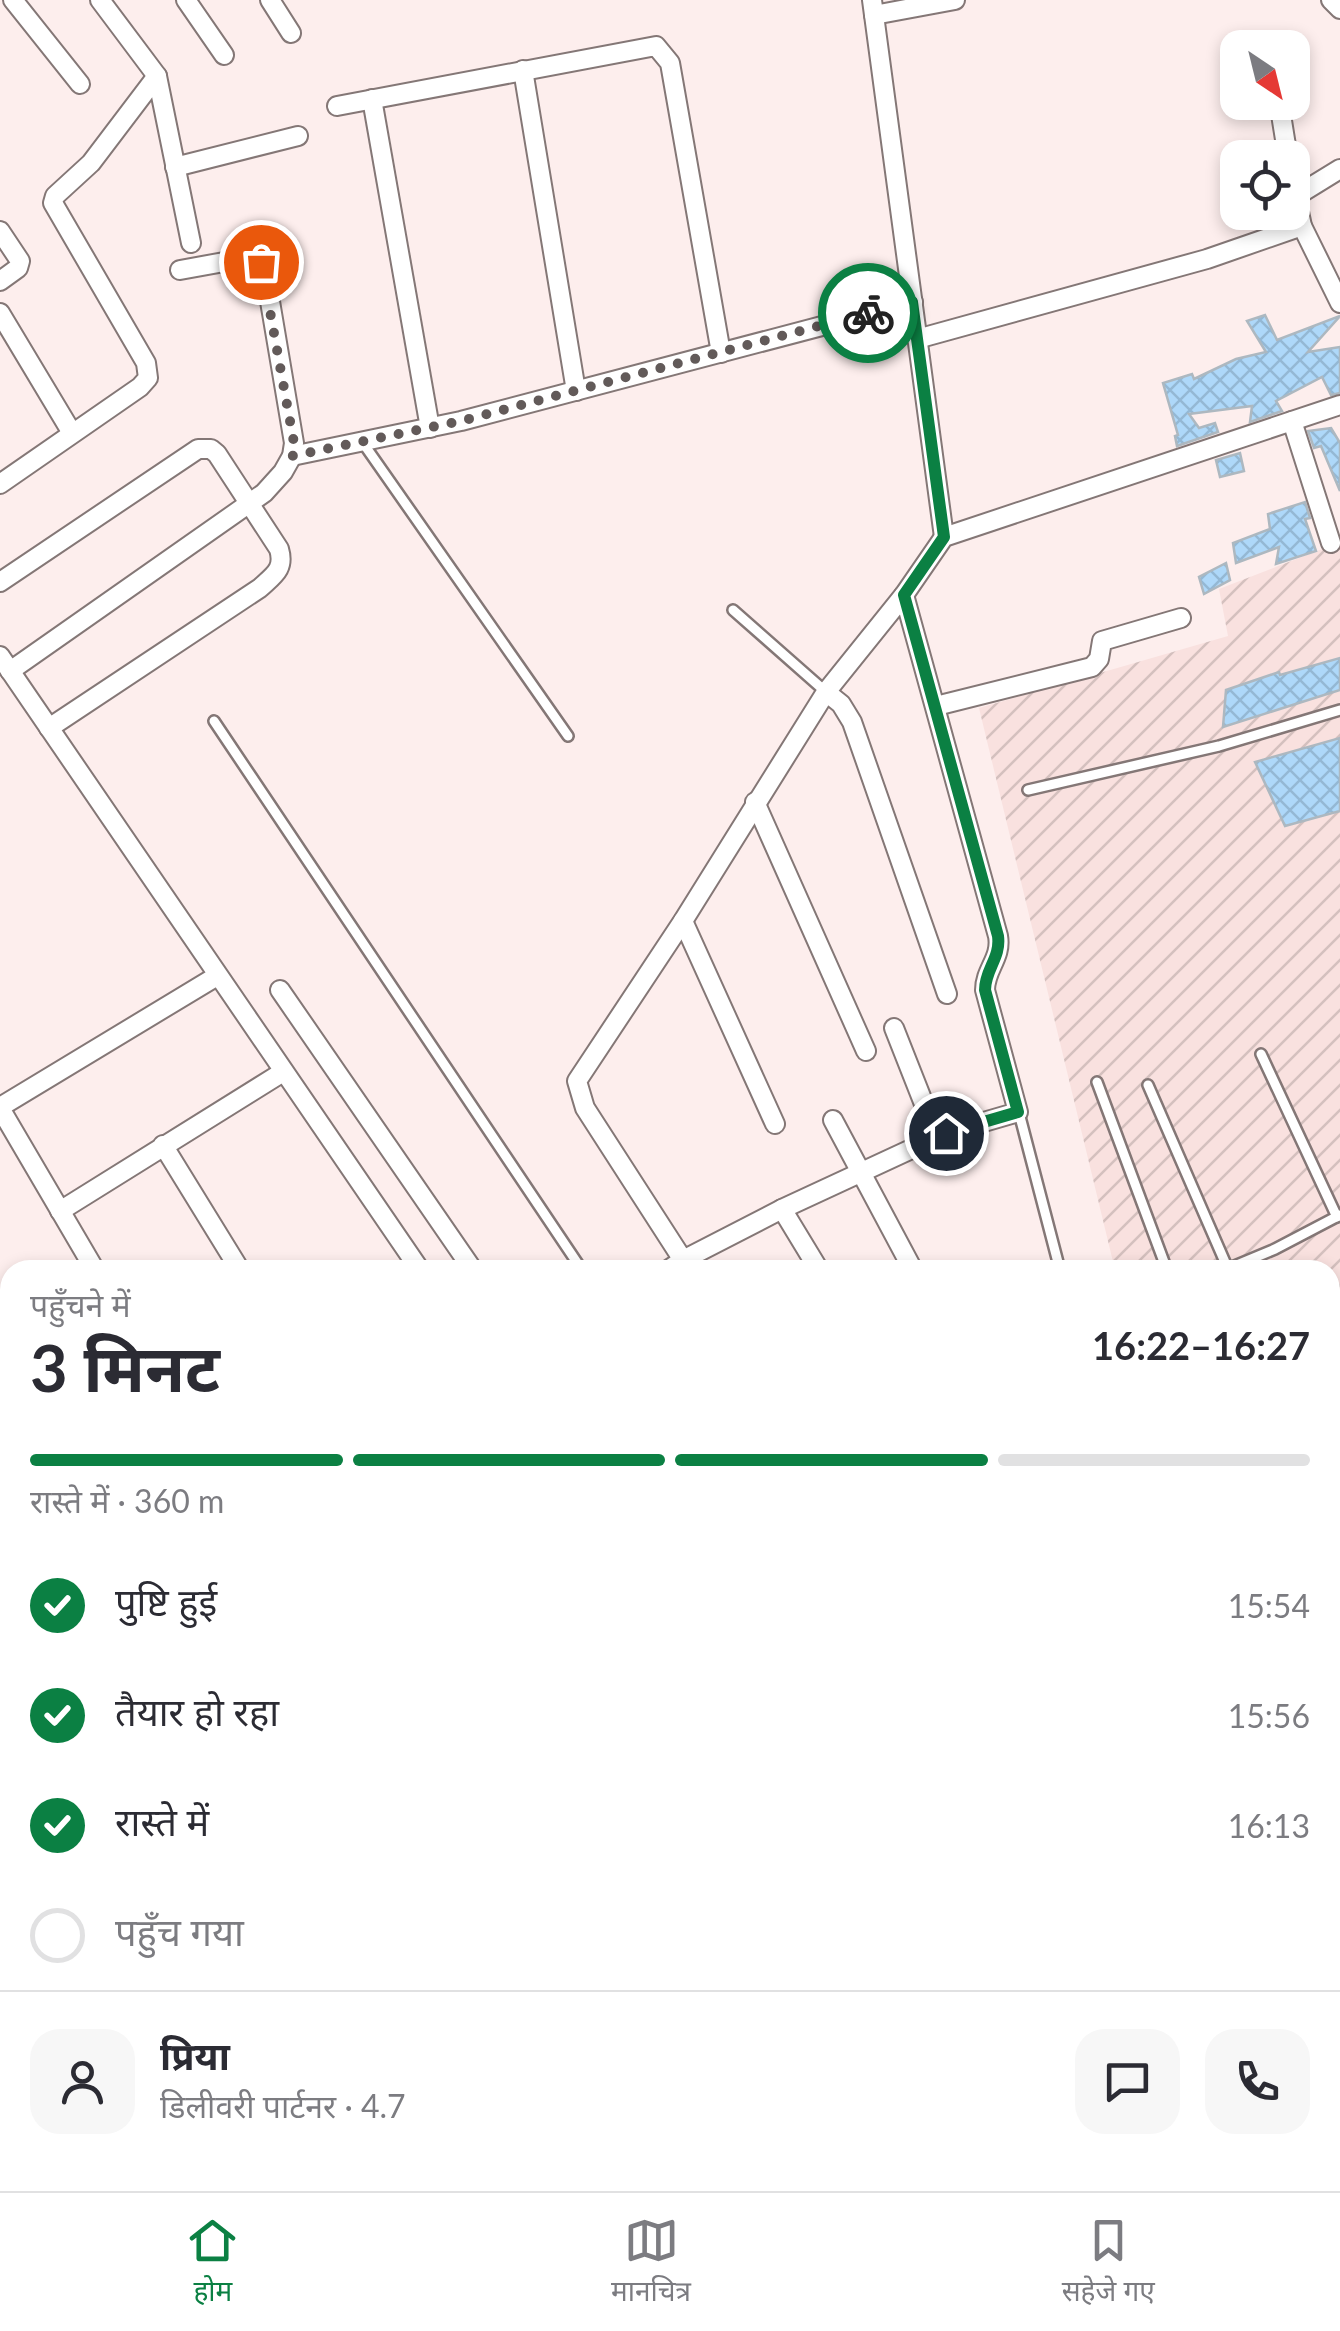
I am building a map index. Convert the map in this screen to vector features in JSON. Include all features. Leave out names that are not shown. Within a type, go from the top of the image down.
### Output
[{"type":"street","points":[[13,0],[80,84]]},
{"type":"street","points":[[100,0],[157,76],[191,243]]},
{"type":"street","points":[[186,0],[224,54]]},
{"type":"street","points":[[270,0],[291,33]]},
{"type":"street","points":[[944,537],[873,8],[955,0]]},
{"type":"street","points":[[1331,0],[1340,9]]},
{"type":"street","points":[[337,106],[656,46],[670,63],[720,352]]},
{"type":"street","points":[[523,70],[576,390]]},
{"type":"street","points":[[0,484],[148,378],[149,372],[53,203],[55,196],[91,163],[157,76]]},
{"type":"street","points":[[372,99],[430,428]]},
{"type":"street","points":[[175,167],[298,136]]},
{"type":"street","points":[[1310,182],[1340,170]]},
{"type":"street","points":[[917,340],[1188,264],[1290,230]]},
{"type":"street","points":[[1304,230],[1340,303]]},
{"type":"street","points":[[0,231],[20,261],[18,268],[0,281]]},
{"type":"street","points":[[180,270],[252,257],[264,266],[294,443],[292,456],[283,472],[250,502],[5,664],[413,1260]]},
{"type":"street","points":[[292,456],[430,428],[912,302]]},
{"type":"street","points":[[0,313],[72,433]]},
{"type":"street","points":[[673,1260],[584,1108],[578,1090],[583,1070],[826,692],[904,595],[944,537],[1340,405]]},
{"type":"street","points":[[1292,421],[1331,543]]},
{"type":"street","points":[[0,582],[198,449],[211,449],[217,454],[279,549],[279,570],[260,588],[49,728]]},
{"type":"street","points":[[685,1260],[782,1209],[937,1137],[1018,1112],[985,990],[987,974],[999,952],[998,936],[904,595]]},
{"type":"street","points":[[936,706],[1092,667],[1099,659],[1102,641],[1181,618]]},
{"type":"street","points":[[826,692],[841,704],[852,722],[947,994]]},
{"type":"street","points":[[756,802],[866,1052]]},
{"type":"street","points":[[682,921],[775,1124]]},
{"type":"street","points":[[89,1260],[0,1107],[217,976]]},
{"type":"street","points":[[280,990],[465,1260]]},
{"type":"street","points":[[894,1028],[937,1137]]},
{"type":"street","points":[[60,1211],[283,1072]]},
{"type":"street","points":[[833,1120],[908,1260]]},
{"type":"street","points":[[164,1145],[234,1260]]},
{"type":"street","points":[[782,1209],[813,1260]]},
{"type":"lane","points":[[364,443],[568,736]]},
{"type":"lane","points":[[733,610],[826,692]]},
{"type":"lane","points":[[1028,790],[1219,746],[1340,710]]},
{"type":"lane","points":[[214,722],[575,1260]]},
{"type":"lane","points":[[1245,1260],[1338,1216],[1262,1054]]},
{"type":"lane","points":[[1097,1082],[1162,1260]]},
{"type":"lane","points":[[1148,1086],[1222,1260]]},
{"type":"lane","points":[[1018,1112],[1057,1260]]},
{"type":"shaded area","points":[[1340,542],[1340,1260],[1113,1260],[979,708],[1228,636],[1219,589]]},
{"type":"building","points":[[1265,315],[1277,340],[1340,316],[1308,352],[1340,347],[1340,393],[1331,395],[1322,377],[1276,401],[1282,411],[1250,422],[1252,406],[1189,414],[1199,428],[1215,423],[1218,432],[1177,446],[1178,435],[1163,383],[1192,374],[1194,379],[1236,359],[1266,352],[1247,321]]},
{"type":"building","points":[[1331,428],[1340,443],[1340,491],[1321,446],[1314,448],[1308,431]]},
{"type":"building","points":[[1240,453],[1244,471],[1220,477],[1216,460]]},
{"type":"building","points":[[1305,502],[1310,518],[1305,519],[1316,551],[1276,564],[1279,547],[1236,563],[1233,543],[1270,529],[1268,514]]},
{"type":"building","points":[[1226,563],[1230,580],[1204,594],[1199,577]]},
{"type":"building","points":[[1340,658],[1340,690],[1223,727],[1226,690],[1279,672],[1280,675]]},
{"type":"building","points":[[1340,738],[1340,811],[1285,826],[1255,762]]},
{"type":"way so far","points":[[261,262],[294,443],[292,456],[461,421],[868,313]]},
{"type":"route","points":[[868,313],[912,302],[944,537],[904,595],[998,936],[999,952],[987,974],[985,990],[1018,1112],[946,1133]]}]
